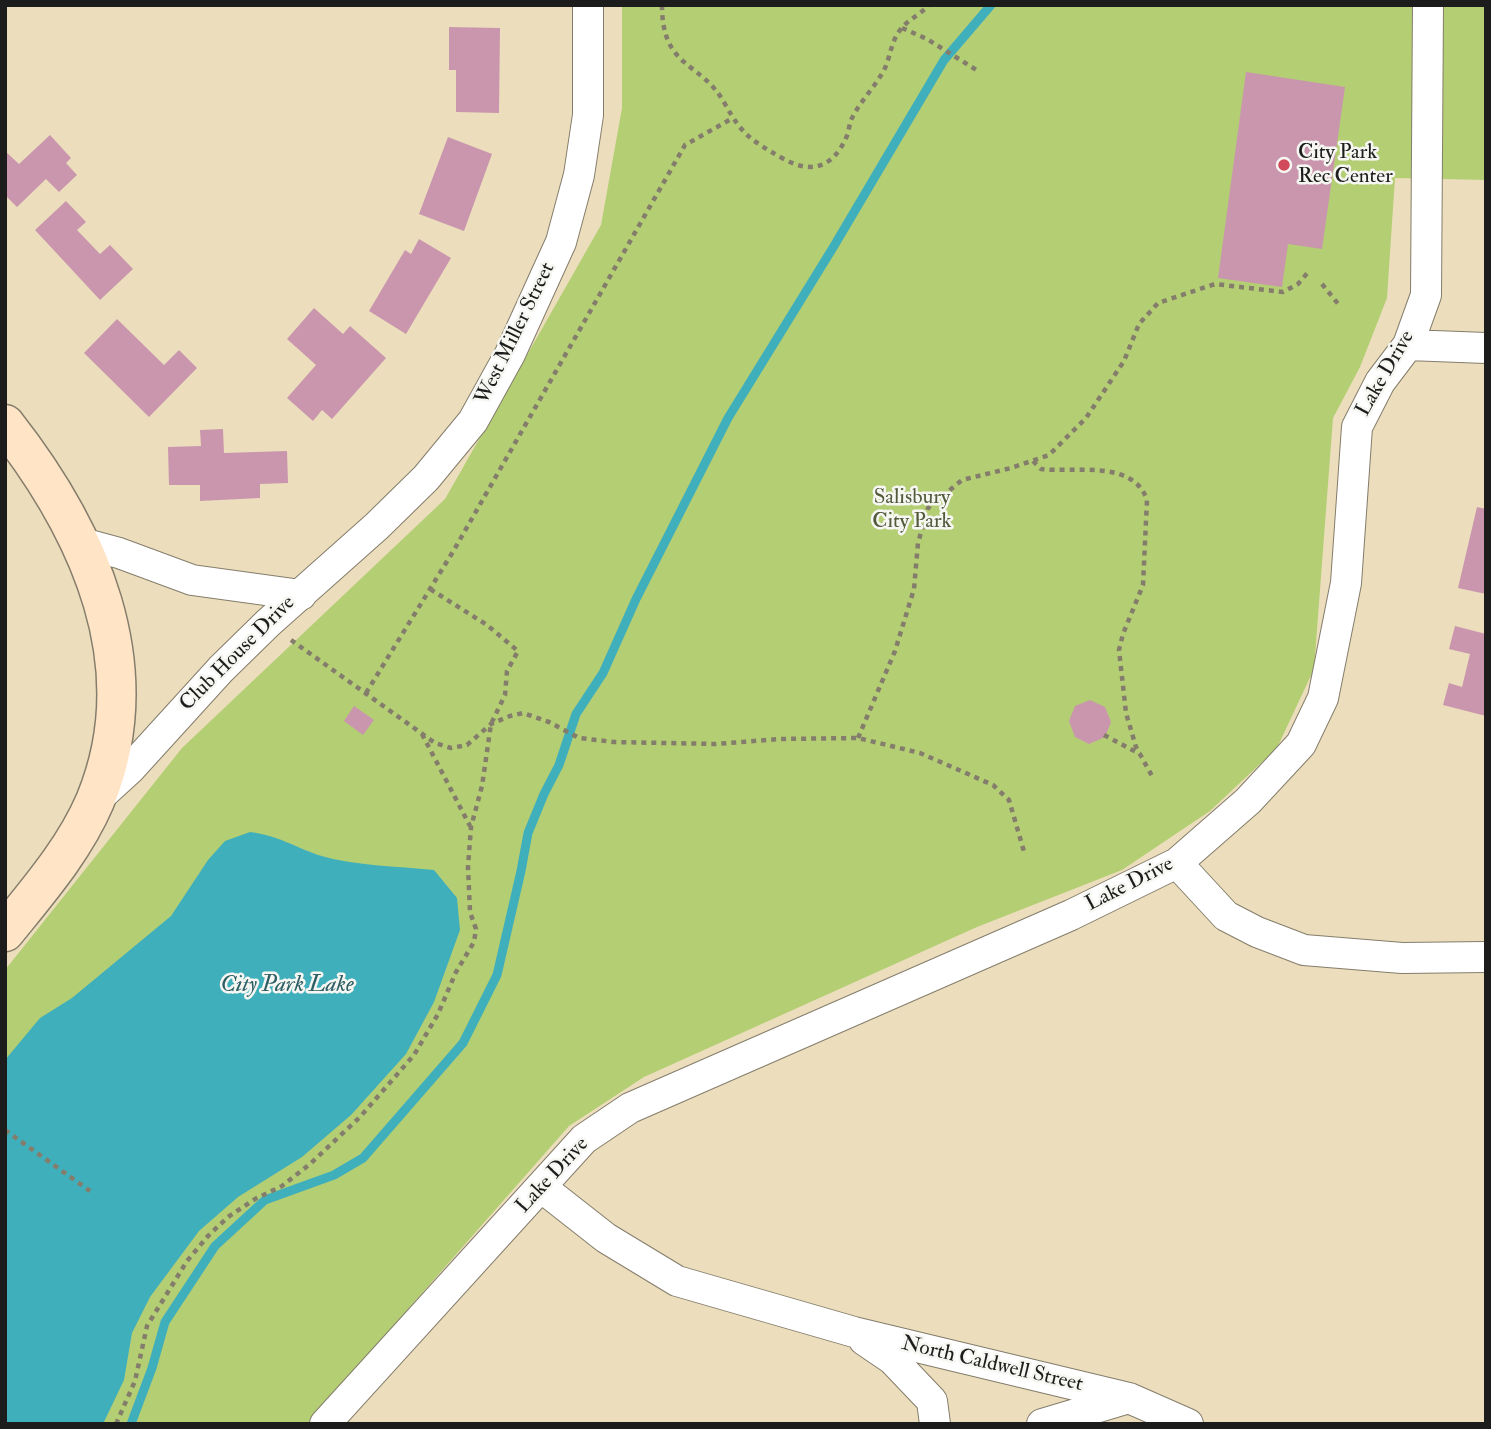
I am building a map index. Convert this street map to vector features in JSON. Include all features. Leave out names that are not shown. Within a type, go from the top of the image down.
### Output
[{"type":"street","name":"West Miller Street","points":[[301,595],[426,478],[473,421],[510,354],[561,242],[579,175],[588,115],[588,5]]},
{"type":"street","name":"Lake Drive","points":[[326,1424],[584,1139],[630,1108],[1059,920],[1177,863],[1248,800],[1301,744],[1323,698],[1346,583],[1357,426],[1380,382],[1408,345],[1426,295],[1428,5]]},
{"type":"street","points":[[1408,345],[1486,348]]},
{"type":"street","points":[[5,424],[54,491],[82,543],[113,648],[117,719],[109,758],[95,801]]},
{"type":"street","name":"Club House Drive","points":[[82,543],[119,553],[192,580],[301,595]]},
{"type":"street","name":"Club House Drive","points":[[5,932],[68,851],[95,801],[130,769],[221,668],[301,595]]},
{"type":"street","points":[[1177,863],[1226,916],[1257,932],[1304,950],[1402,958],[1486,957]]},
{"type":"street","name":"North Caldwell Street","points":[[541,1188],[606,1238],[677,1281],[854,1332],[1129,1398],[1188,1424]]},
{"type":"street","name":"North Caldwell Street","points":[[854,1332],[892,1359],[932,1401],[935,1424]]},
{"type":"street","name":"North Caldwell Street","points":[[1042,1424],[1129,1398]]},
{"type":"path","points":[[662,5],[666,39],[675,55],[708,82],[749,139],[798,167],[819,167],[836,156],[852,118],[873,90],[885,67],[896,36],[908,20],[929,5]]},
{"type":"path","points":[[902,28],[927,39],[978,71]]},
{"type":"path","points":[[366,693],[430,589],[685,145],[733,118]]},
{"type":"path","points":[[858,738],[903,626],[914,589],[918,543],[929,508],[962,480],[1049,455],[1086,418],[1124,360],[1139,324],[1158,303],[1215,284],[1283,292],[1298,284],[1310,270]]},
{"type":"path","points":[[1322,284],[1339,305]]},
{"type":"path","points":[[1032,461],[1041,469],[1106,470],[1134,481],[1143,489],[1147,500],[1145,570],[1137,602],[1119,650],[1126,713],[1140,755],[1152,776]]},
{"type":"path","points":[[116,1424],[135,1381],[148,1326],[187,1261],[228,1217],[282,1185],[360,1117],[414,1055],[438,1014],[456,972],[474,943],[476,929],[470,912],[468,867],[471,827],[482,786],[491,724],[505,695],[507,671],[518,651],[487,625],[430,589]]},
{"type":"path","points":[[268,623],[435,743],[451,748],[467,746],[491,724],[523,713],[579,737],[614,742],[716,744],[780,739],[858,738],[920,753],[993,785],[1009,800],[1025,855]]},
{"type":"path","points":[[422,733],[471,827]]},
{"type":"path","points":[[1104,735],[1140,755]]},
{"type":"path","points":[[5,1130],[90,1191]]},
{"type":"green space","name":"Salisbury City Park","points":[[622,5],[1486,5],[1486,180],[1395,178],[1387,298],[1360,367],[1333,418],[1314,669],[1277,748],[1210,811],[1122,870],[977,927],[644,1077],[569,1126],[307,1424],[5,1424],[5,970],[182,748],[445,499],[601,225],[622,108]]},
{"type":"water","name":"City Park Lake","points":[[250,832],[278,839],[332,859],[434,870],[457,898],[460,930],[434,1002],[406,1054],[351,1115],[302,1157],[238,1197],[199,1231],[150,1297],[132,1333],[124,1380],[103,1424],[5,1424],[5,1060],[40,1018],[72,998],[171,916],[208,860],[225,841]]},
{"type":"building","points":[[449,27],[500,28],[499,113],[456,112],[456,70],[449,70]]},
{"type":"building","name":"City Park Rec Center","points":[[1246,72],[1345,87],[1322,249],[1288,244],[1282,287],[1218,278]]},
{"type":"building","points":[[50,135],[71,158],[66,163],[77,175],[59,192],[46,179],[17,207],[5,195],[5,151],[19,164]]},
{"type":"building","points":[[448,137],[492,154],[464,231],[419,214]]},
{"type":"building","points":[[66,201],[86,222],[77,230],[100,254],[110,245],[133,269],[100,300],[35,230]]},
{"type":"building","points":[[419,239],[451,258],[406,334],[369,311],[405,250],[411,254]]},
{"type":"building","points":[[314,308],[343,334],[350,326],[386,358],[332,419],[322,410],[313,421],[287,398],[316,365],[287,339]]},
{"type":"building","points":[[117,319],[164,365],[179,350],[197,368],[149,417],[84,353]]},
{"type":"building","points":[[223,429],[224,453],[287,451],[288,483],[260,484],[260,498],[200,501],[200,485],[169,485],[168,447],[201,446],[200,430]]},
{"type":"building","points":[[1477,507],[1486,509],[1486,594],[1458,588]]},
{"type":"building","points":[[1455,626],[1486,634],[1486,716],[1443,705],[1449,683],[1462,687],[1470,654],[1449,649]]},
{"type":"building","points":[[1090,700],[1105,707],[1111,722],[1105,737],[1089,744],[1075,737],[1069,721],[1075,706]]},
{"type":"building","points":[[354,706],[374,720],[363,735],[344,721]]},
{"type":"waterway","points":[[131,1424],[152,1368],[165,1322],[215,1246],[265,1200],[334,1175],[363,1158],[463,1043],[497,975],[528,833],[559,765],[576,714],[603,673],[636,599],[728,418],[944,60],[991,5]]},
{"type":"place","name":"City Park Rec Center","points":[[1284,165]]}]
